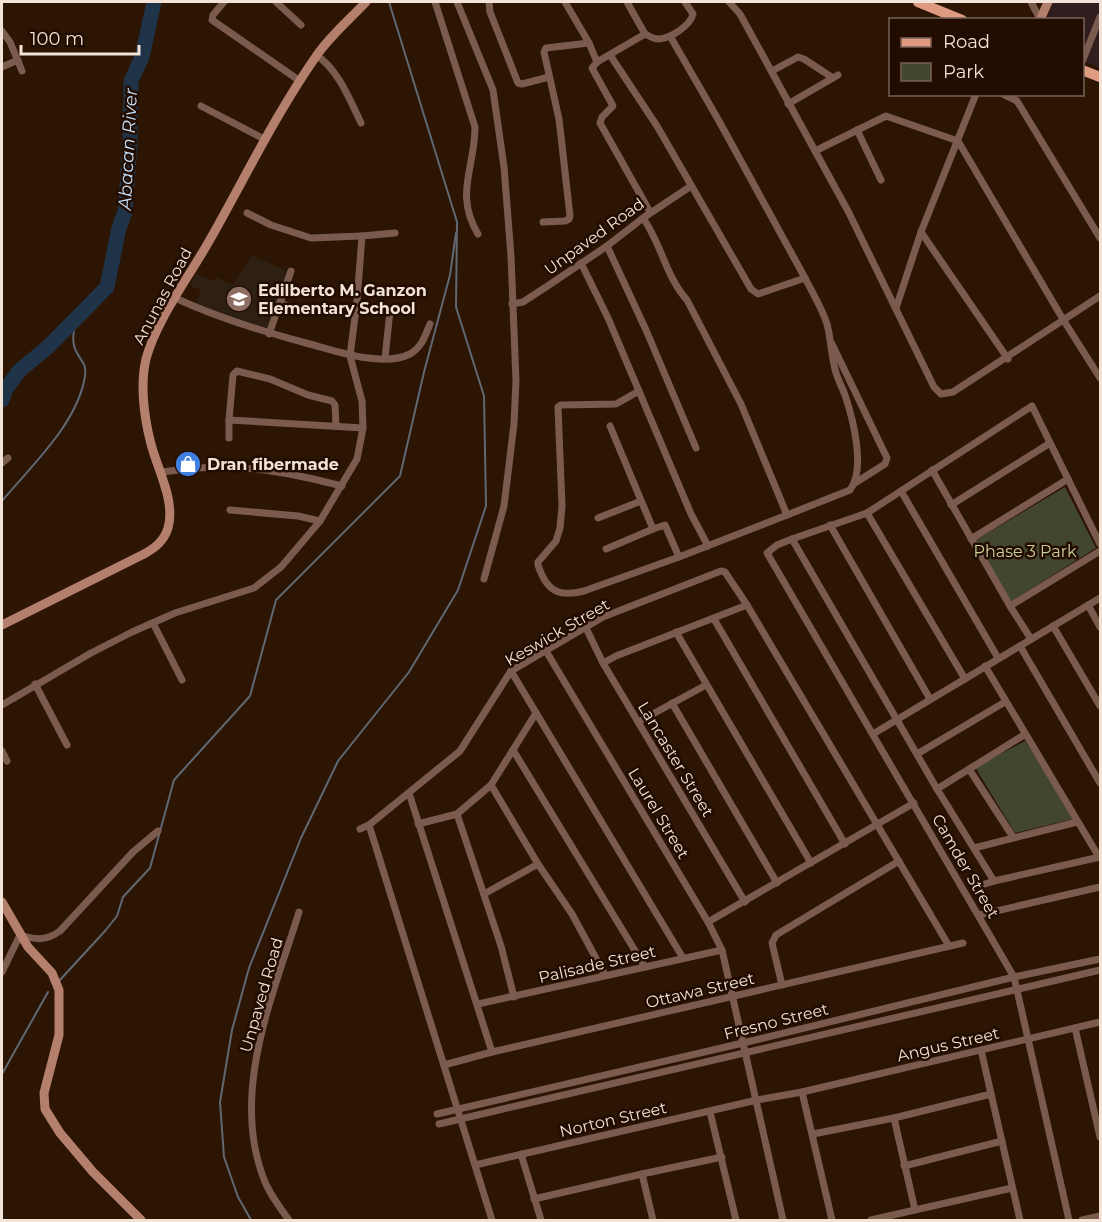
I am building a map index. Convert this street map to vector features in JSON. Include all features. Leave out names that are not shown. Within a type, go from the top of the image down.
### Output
[{"type":"main road","points":[[918,2],[957,18]]},
{"type":"main road","points":[[1084,70],[1101,78]]},
{"type":"street","points":[[224,2],[213,15],[212,21],[300,81]]},
{"type":"street","points":[[276,2],[301,25]]},
{"type":"street","name":"Anunas Road","points":[[2,625],[157,546],[166,534],[169,520],[168,503],[146,418],[144,371],[148,351],[264,139],[300,81],[318,54],[366,2]]},
{"type":"street","points":[[435,2],[475,127],[475,144],[469,164],[465,203],[471,222],[478,234]]},
{"type":"street","points":[[457,2],[493,90],[504,168],[516,381],[514,424],[504,506],[484,579]]},
{"type":"street","points":[[489,2],[490,12],[516,80],[522,84],[549,77]]},
{"type":"street","points":[[565,2],[589,43],[597,62]]},
{"type":"street","points":[[627,2],[645,34],[660,39],[670,36],[690,22],[693,14],[685,2]]},
{"type":"street","points":[[729,2],[740,14],[848,211],[934,387],[941,394],[953,393],[1101,296]]},
{"type":"street","points":[[1031,2],[1039,18]]},
{"type":"street","points":[[1084,60],[1101,17]]},
{"type":"street","points":[[2,31],[10,42],[22,71]]},
{"type":"street","points":[[645,34],[597,62],[592,68],[613,106],[602,117],[600,123],[651,212]]},
{"type":"street","points":[[639,391],[616,404],[561,405],[558,407],[561,528],[556,540],[538,562],[544,579],[555,591],[569,594],[584,591],[679,557],[850,490],[855,483],[858,472],[855,440],[845,396],[835,370],[822,312],[719,121],[670,36]]},
{"type":"street","points":[[543,222],[565,221],[570,216],[559,119],[543,52],[546,48],[589,43]]},
{"type":"street","points":[[318,54],[332,71],[361,123]]},
{"type":"street","points":[[610,55],[657,126],[751,289],[758,294],[805,278]]},
{"type":"street","points":[[772,71],[798,57],[804,58],[835,76],[788,104]]},
{"type":"street","points":[[2,67],[18,60]]},
{"type":"street","points":[[896,308],[921,232],[975,96]]},
{"type":"street","points":[[1007,96],[1017,101],[1101,238]]},
{"type":"street","points":[[201,106],[264,139]]},
{"type":"street","points":[[815,151],[886,116],[958,141],[1064,321],[1101,378]]},
{"type":"street","points":[[857,130],[881,180]]},
{"type":"street","name":"Unpaved Road","points":[[512,304],[523,302],[691,186]]},
{"type":"street","points":[[247,213],[271,225],[310,238],[395,233]]},
{"type":"street","points":[[643,218],[675,284],[687,300],[741,404],[787,515]]},
{"type":"street","points":[[921,232],[1008,359]]},
{"type":"street","points":[[2,705],[91,653],[153,623],[175,613],[254,588],[281,567],[320,521],[357,459],[363,428],[362,400],[350,356],[362,236]]},
{"type":"street","points":[[607,246],[696,447]]},
{"type":"street","points":[[581,263],[639,391],[686,504],[708,546]]},
{"type":"street","points":[[269,334],[291,271]]},
{"type":"street","points":[[175,298],[222,319],[350,356],[396,358],[408,355],[422,343],[430,324]]},
{"type":"street","points":[[280,303],[306,312]]},
{"type":"street","points":[[385,358],[390,311]]},
{"type":"street","points":[[830,340],[887,458],[885,464],[855,483]]},
{"type":"street","points":[[229,438],[233,375],[237,371],[270,379],[308,395],[332,401],[335,405],[336,426]]},
{"type":"street","points":[[994,881],[937,789],[792,539],[867,513],[1032,406],[1101,544]]},
{"type":"street","points":[[229,420],[363,428]]},
{"type":"street","points":[[610,426],[653,529]]},
{"type":"street","points":[[951,505],[1050,443]]},
{"type":"street","points":[[2,463],[8,458]]},
{"type":"street","points":[[160,472],[220,467],[242,468],[291,474],[342,486]]},
{"type":"street","points":[[932,470],[1031,639]]},
{"type":"street","points":[[971,539],[1068,479]]},
{"type":"street","points":[[901,491],[998,658]]},
{"type":"street","points":[[597,518],[640,501]]},
{"type":"street","points":[[230,510],[298,516],[320,521]]},
{"type":"street","points":[[867,513],[965,679]]},
{"type":"street","points":[[606,549],[665,525],[679,557]]},
{"type":"street","points":[[830,525],[930,699]]},
{"type":"street","name":"Camder Street","points":[[792,539],[777,545],[767,553],[1014,977],[1069,1221]]},
{"type":"street","points":[[1010,606],[1101,551]]},
{"type":"street","name":"Keswick Street","points":[[360,830],[460,751],[511,671],[603,617],[721,571],[728,575],[747,605]]},
{"type":"street","points":[[873,734],[1101,598]]},
{"type":"street","points":[[603,663],[747,605],[949,946]]},
{"type":"street","points":[[1088,605],[1101,627]]},
{"type":"street","points":[[714,619],[845,844]]},
{"type":"street","points":[[153,623],[182,680]]},
{"type":"street","points":[[1053,626],[1101,706]]},
{"type":"street","name":"Lancaster Street","points":[[586,628],[603,663],[745,902]]},
{"type":"street","points":[[676,632],[811,863]]},
{"type":"street","points":[[1020,646],[1101,783]]},
{"type":"street","name":"Laurel Street","points":[[546,651],[708,922],[722,950],[783,1221]]},
{"type":"street","points":[[985,666],[1024,735],[1100,857],[985,884]]},
{"type":"street","points":[[511,671],[683,958]]},
{"type":"street","points":[[35,684],[67,745]]},
{"type":"street","points":[[638,722],[706,686]]},
{"type":"street","points":[[917,754],[1005,702]]},
{"type":"street","points":[[672,703],[777,883]]},
{"type":"street","points":[[418,824],[457,814],[491,785],[536,713]]},
{"type":"street","points":[[937,789],[1024,735]]},
{"type":"street","points":[[513,750],[645,967]]},
{"type":"street","points":[[2,751],[6,761]]},
{"type":"street","points":[[969,769],[1013,837]]},
{"type":"street","points":[[491,785],[538,864],[572,914],[605,975]]},
{"type":"street","points":[[409,792],[492,1052]]},
{"type":"street","points":[[708,922],[914,803]]},
{"type":"street","points":[[457,814],[484,894],[514,997]]},
{"type":"street","points":[[974,848],[1077,822]]},
{"type":"street","points":[[369,825],[492,1221]]},
{"type":"street","points":[[20,934],[42,940],[60,931],[133,852],[158,831]]},
{"type":"street","points":[[782,985],[772,943],[776,935],[900,861]]},
{"type":"street","points":[[484,894],[538,864]]},
{"type":"street","points":[[979,915],[1101,887]]},
{"type":"street","points":[[2,902],[28,948],[52,973],[59,990],[59,1035],[46,1085],[45,1109],[60,1133],[93,1172],[141,1221]]},
{"type":"street","name":"Unpaved Road","points":[[289,1221],[275,1202],[264,1181],[254,1134],[252,1111],[254,1074],[260,1040],[299,912]]},
{"type":"street","points":[[2,972],[20,934]]},
{"type":"street","name":"Ottawa Street","points":[[444,1065],[732,996],[963,944]]},
{"type":"street","name":"Palisade Street","points":[[478,1004],[722,950]]},
{"type":"street","name":"Fresno Street","points":[[436,1114],[1014,977],[1101,959]]},
{"type":"street","name":"Fresno Street","points":[[439,1124],[1101,970]]},
{"type":"street","name":"Angus Street","points":[[757,1100],[802,1092],[1101,1022]]},
{"type":"street","points":[[1075,1028],[1101,1137]]},
{"type":"street","points":[[981,1050],[1020,1221]]},
{"type":"street","points":[[802,1092],[832,1221]]},
{"type":"street","points":[[813,1134],[894,1118],[992,1094]]},
{"type":"street","name":"Norton Street","points":[[475,1165],[757,1100]]},
{"type":"street","points":[[710,1112],[736,1221]]},
{"type":"street","points":[[894,1118],[915,1210]]},
{"type":"street","points":[[904,1166],[1002,1141]]},
{"type":"street","points":[[521,1154],[541,1221]]},
{"type":"street","points":[[534,1199],[722,1158]]},
{"type":"street","points":[[642,1174],[652,1220]]},
{"type":"street","points":[[871,1221],[1012,1188]]},
{"type":"street","points":[[1083,1221],[1101,1215]]},
{"type":"shaded area","points":[[1053,2],[1100,2],[1100,68],[1084,61],[1084,18],[1047,18]]},
{"type":"shaded area","name":"Edilberto M. Ganzon Elementary School","points":[[252,255],[290,273],[269,330],[195,307],[201,291],[190,285],[196,274],[213,281],[216,277],[233,285]]},
{"type":"green space","name":"Phase 3 Park","points":[[1065,487],[1096,548],[1010,602],[976,540]]},
{"type":"green space","points":[[1025,741],[1077,818],[1015,833],[975,767]]},
{"type":"waterway","name":"Abacan River","points":[[2,400],[6,389],[19,371],[49,346],[107,287],[119,228],[125,212],[130,144],[131,81],[142,57],[154,2]]},
{"type":"waterway","points":[[251,1220],[238,1197],[224,1157],[220,1102],[232,1030],[249,968],[301,838],[338,761],[409,672],[458,590],[486,506],[484,396],[456,307],[457,222],[389,2]]},
{"type":"waterway","points":[[59,981],[105,931],[117,916],[123,897],[150,868],[174,780],[250,696],[276,600],[400,476],[424,372],[450,275],[456,233]]},
{"type":"waterway","points":[[2,501],[52,443],[81,393],[85,372],[74,343],[76,320]]},
{"type":"waterway","points":[[2,1074],[48,992]]},
{"type":"place","name":"Edilberto M. Ganzon Elementary School","points":[[239,299]]},
{"type":"place","name":"Dran fibermade","points":[[188,464]]}]
